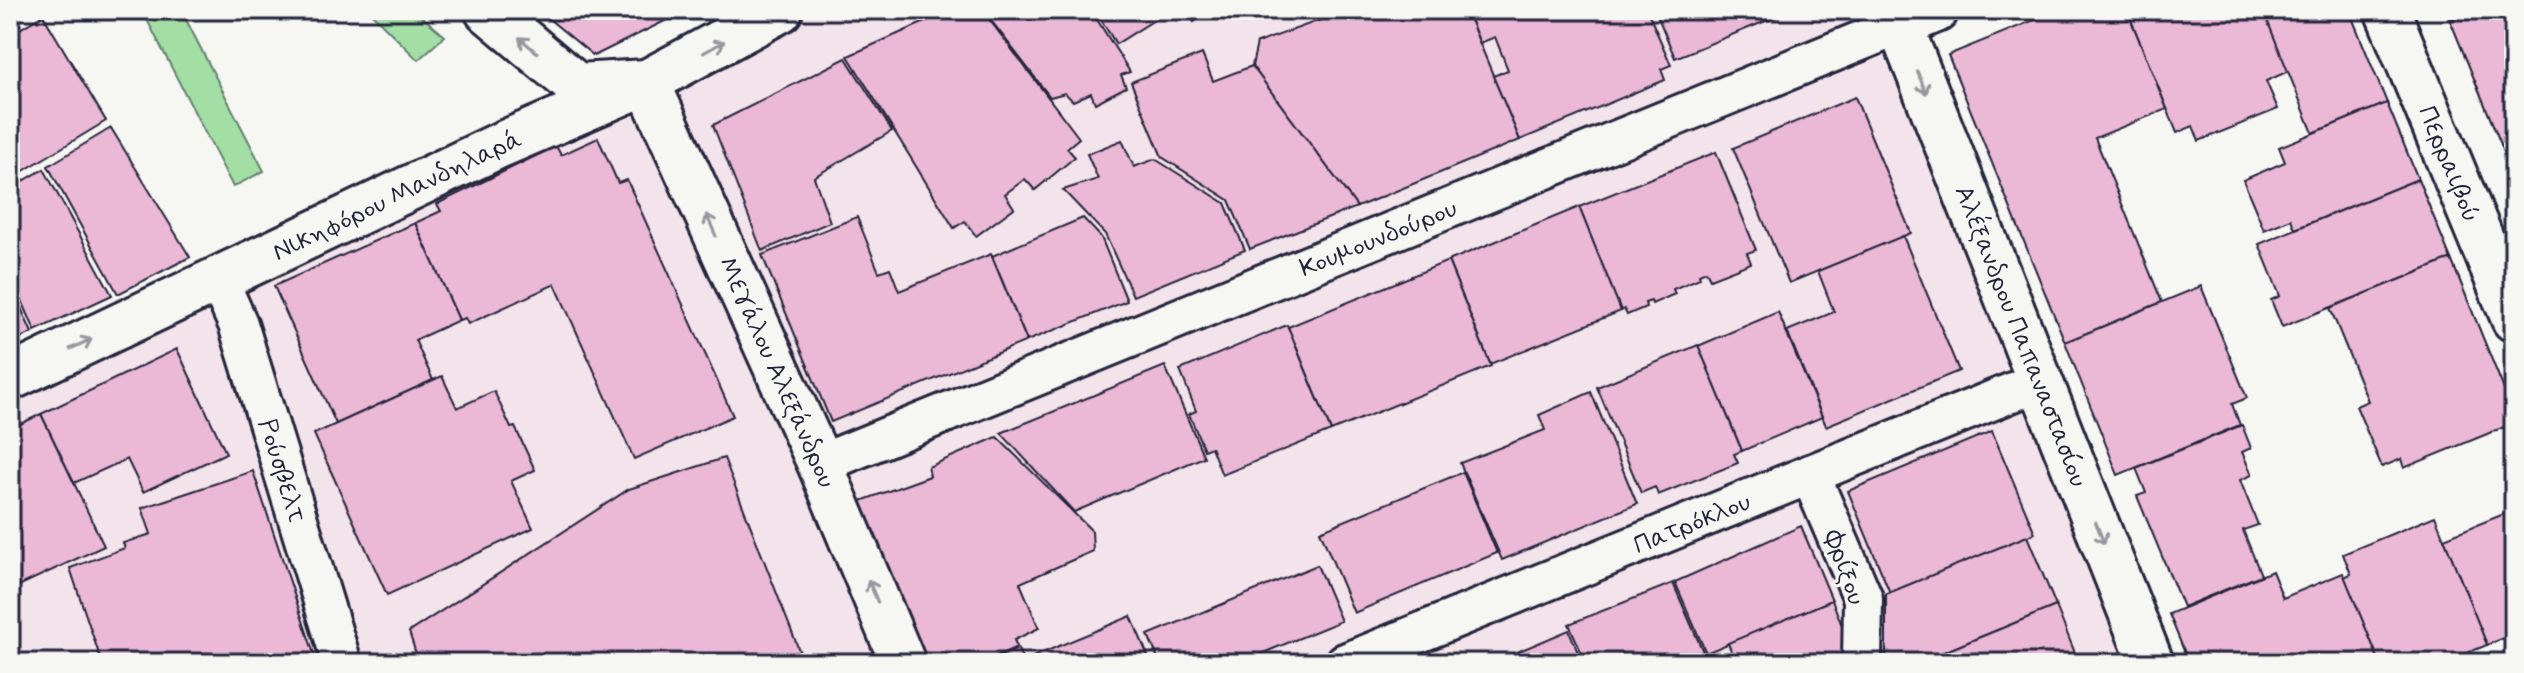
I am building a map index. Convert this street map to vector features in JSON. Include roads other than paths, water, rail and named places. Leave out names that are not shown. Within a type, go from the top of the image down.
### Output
[{"type":"street","points":[[487,10],[574,100]]},
{"type":"street","name":"Νικηφόρου Μανδηλαρά","points":[[10,378],[486,152],[574,100],[647,82],[780,10]]},
{"type":"street","name":"Περραιβού","points":[[2387,10],[2514,319]]},
{"type":"street","name":"Αλέξανδρου Παπαναστασίου","points":[[1910,15],[2040,381],[2151,663]]},
{"type":"street","name":"Κουμουνδούρου","points":[[820,464],[1910,15]]},
{"type":"street","name":"Μεγάλου Αλεξάνδρου","points":[[647,82],[820,464],[903,663]]},
{"type":"street","name":"Ρούσβελτ","points":[[218,279],[238,324],[342,663]]},
{"type":"street","name":"Πατρόκλου","points":[[1345,663],[2040,381]]},
{"type":"street","name":"Φρίξου","points":[[1810,474],[1863,598],[1862,663]]}]
